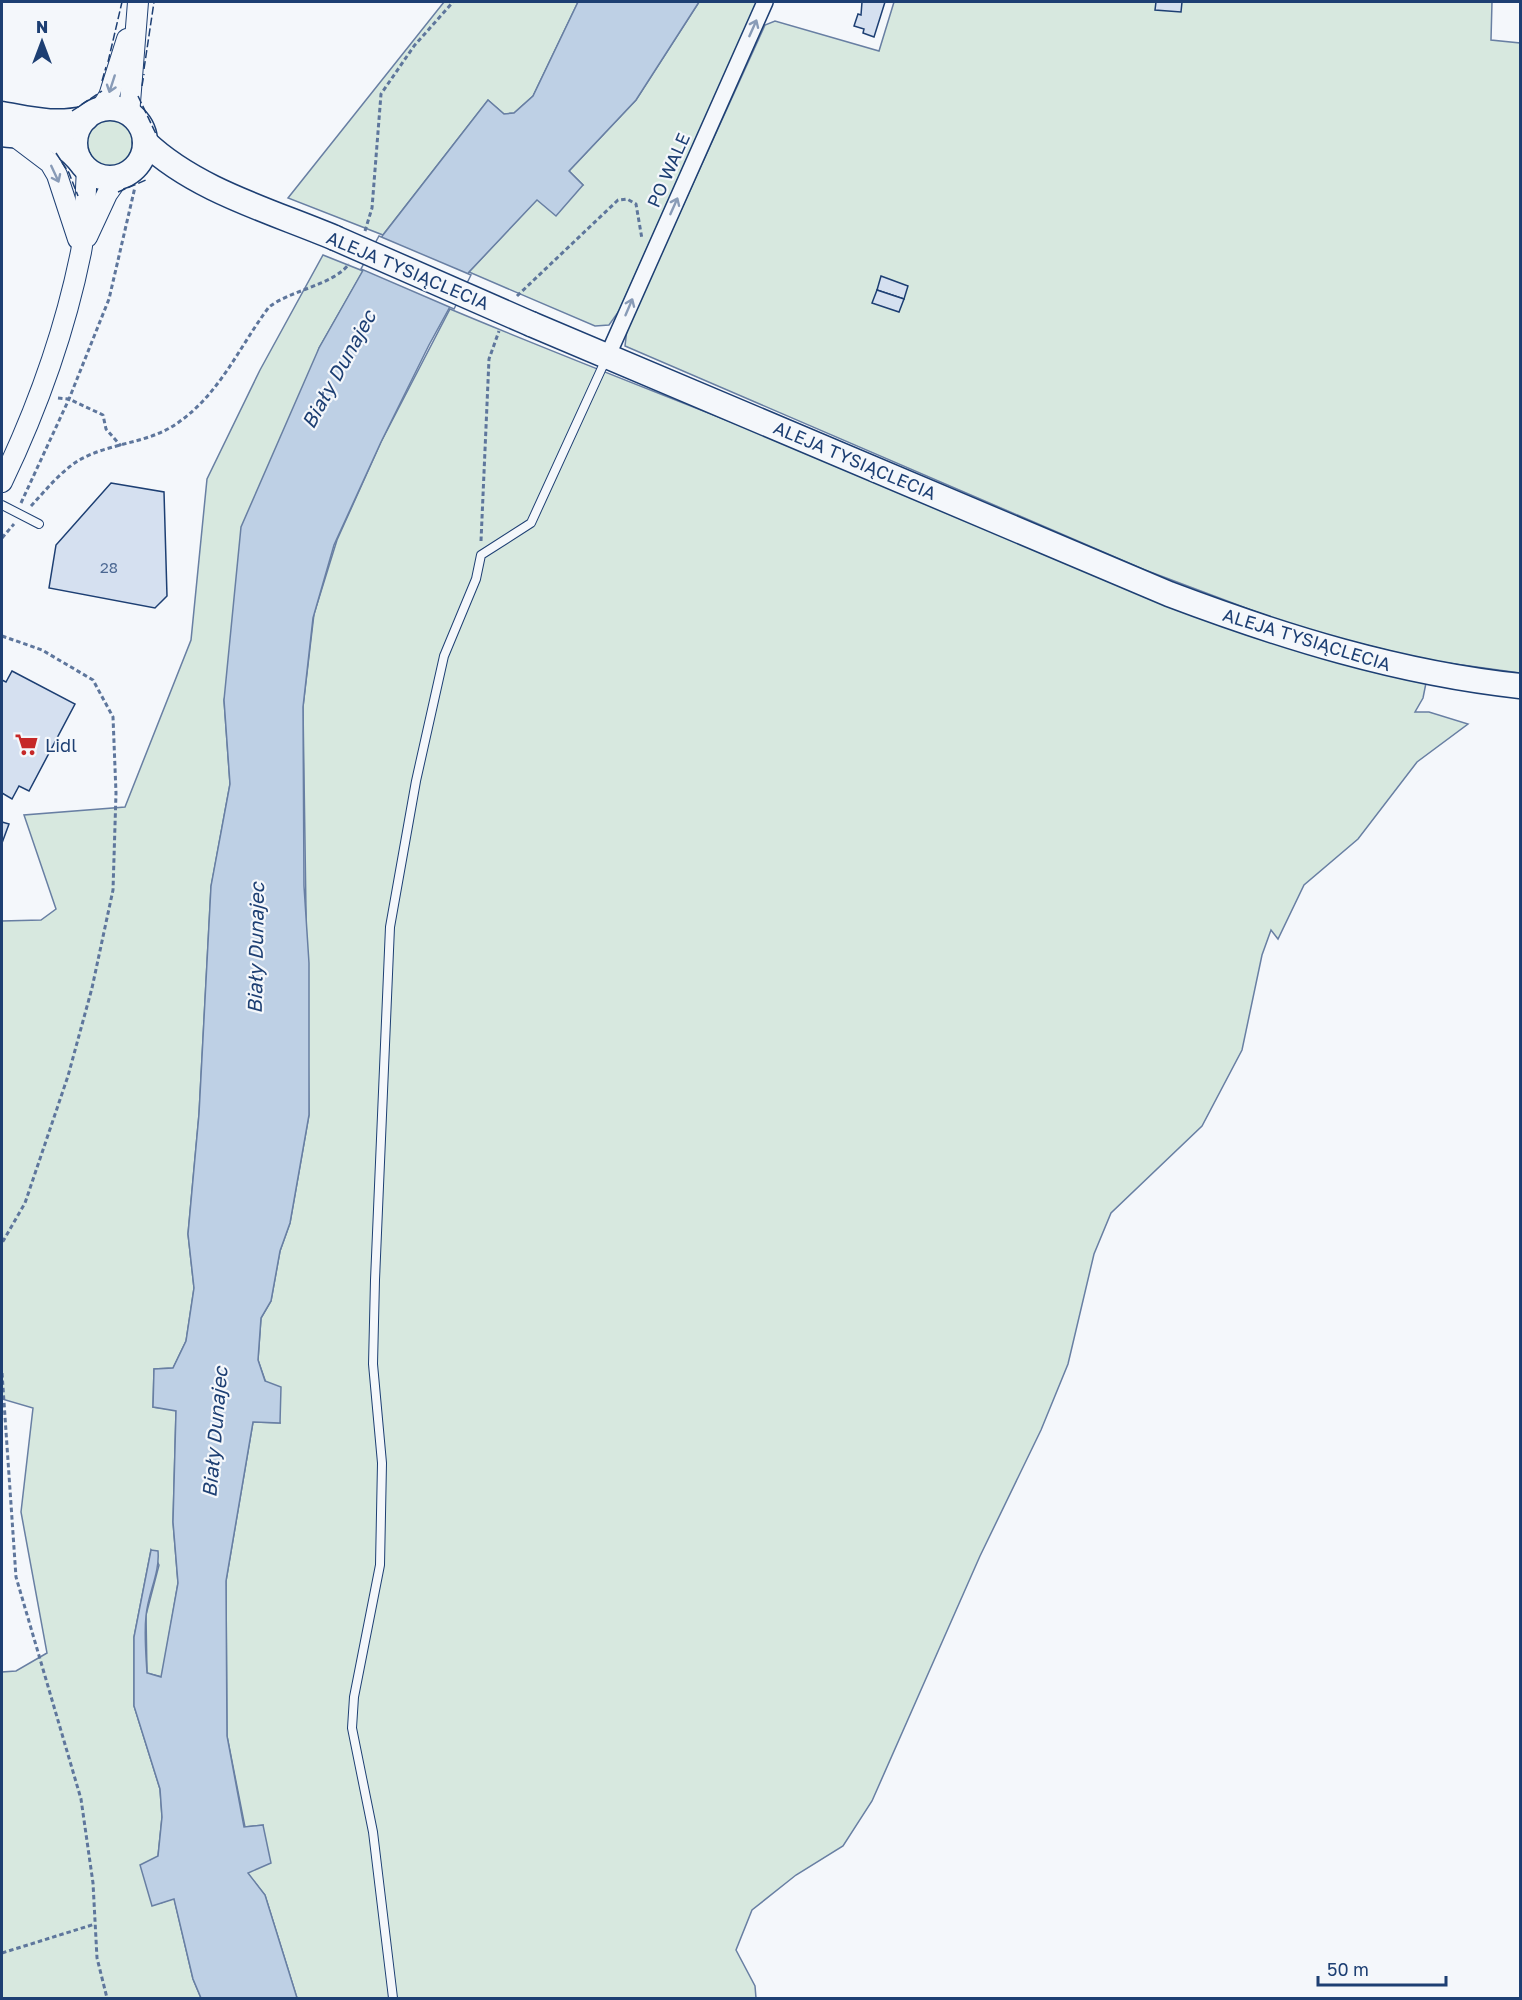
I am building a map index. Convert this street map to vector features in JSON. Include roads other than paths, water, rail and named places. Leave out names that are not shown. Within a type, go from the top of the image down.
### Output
[{"type":"main road","points":[[2,114],[49,123],[67,123],[93,114],[118,110],[139,123],[145,142],[142,155],[130,177],[99,177],[83,165],[62,142],[36,135],[7,135]]},
{"type":"main road","points":[[83,165],[75,144],[77,132],[93,114]]},
{"type":"main road","name":"ALEJA TYSIĄCLECIA","points":[[145,142],[157,153],[206,184],[1169,594],[1236,620],[1311,644],[1404,667],[1521,686]]},
{"type":"main road","name":"ALEJA TYSIĄCLECIA","points":[[130,177],[206,184]]},
{"type":"street","name":"PO WALE","points":[[608,355],[765,2]]},
{"type":"street","points":[[93,114],[109,96],[136,9]]},
{"type":"street","points":[[129,115],[136,9]]},
{"type":"street","points":[[7,135],[34,149],[53,169],[81,250]]},
{"type":"street","points":[[81,250],[83,165]]},
{"type":"street","points":[[2,482],[55,352],[81,250],[107,194],[130,177]]},
{"type":"lane","points":[[393,1998],[373,1832],[352,1728],[354,1697],[380,1565],[382,1463],[374,1364],[375,1280],[390,927],[416,781],[452,630],[476,579],[481,555],[531,523],[608,355]]},
{"type":"lane","points":[[2,505],[39,524]]},
{"type":"water","name":"Biały Dunajec","points":[[578,2],[699,2],[636,100],[569,171],[583,185],[556,216],[537,200],[469,272],[429,345],[381,442],[334,545],[313,618],[303,707],[304,886],[309,963],[309,1115],[290,1223],[280,1251],[271,1301],[261,1318],[258,1360],[265,1381],[281,1387],[280,1423],[253,1422],[226,1581],[227,1736],[244,1827],[263,1825],[271,1863],[248,1873],[265,1895],[297,1998],[201,1998],[193,1979],[174,1899],[152,1906],[140,1865],[158,1856],[162,1817],[160,1789],[134,1706],[134,1637],[151,1550],[158,1551],[157,1567],[147,1608],[145,1637],[147,1673],[161,1677],[178,1583],[173,1522],[176,1411],[153,1407],[154,1369],[173,1368],[186,1341],[194,1288],[188,1234],[199,1114],[211,886],[230,784],[224,700],[241,527],[319,348],[383,235],[488,100],[504,114],[514,113],[533,96]]},
{"type":"place","name":"Lidl","points":[[27,745]]}]
